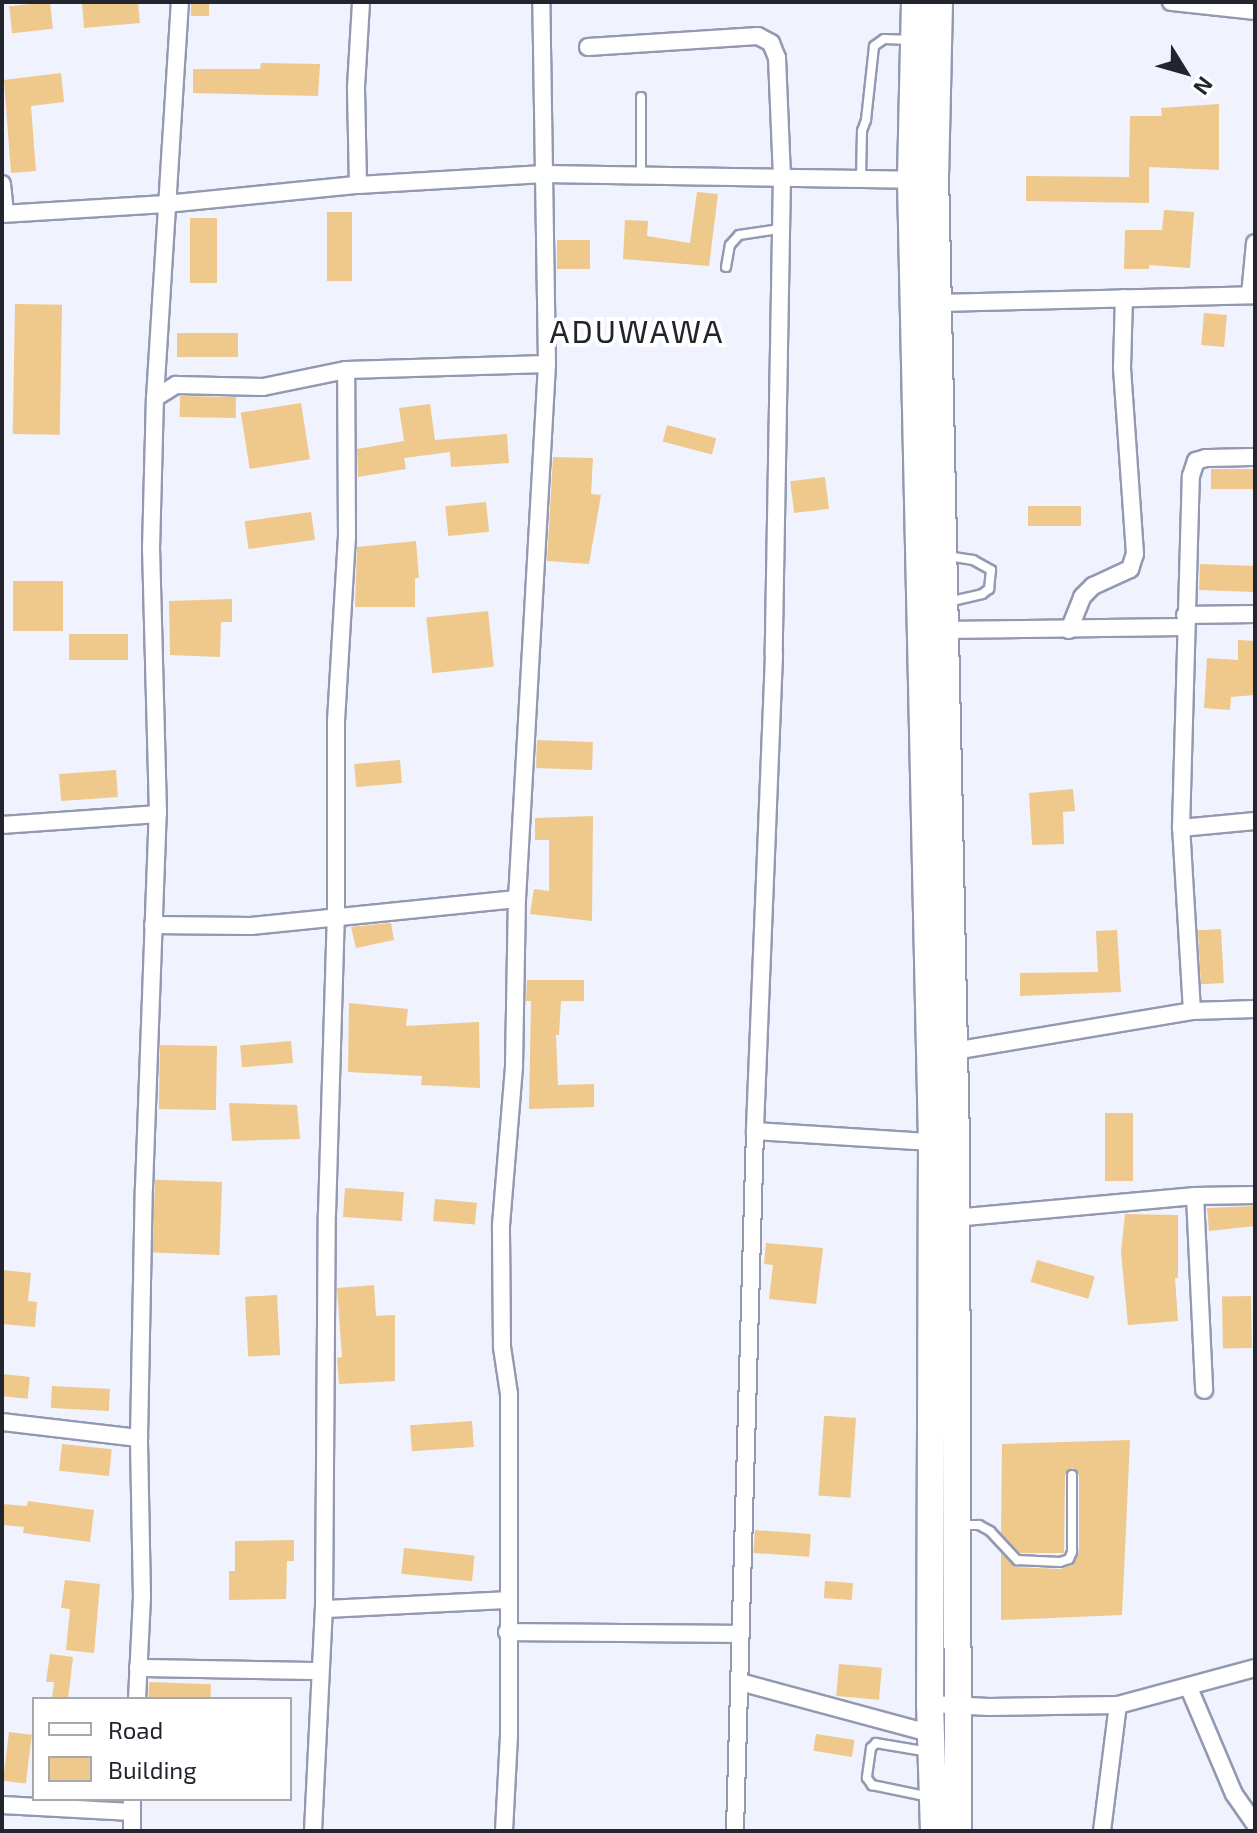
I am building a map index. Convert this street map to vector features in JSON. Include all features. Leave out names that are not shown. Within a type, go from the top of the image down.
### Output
[{"type":"highway","points":[[915,2],[911,180],[932,1142],[930,1704],[934,1831]]},
{"type":"highway","points":[[939,2],[937,303],[954,1051],[960,1706],[958,1831]]},
{"type":"street","points":[[137,1697],[142,1598],[139,1438],[158,814],[151,549],[155,398],[180,2]]},
{"type":"street","points":[[358,185],[356,87],[361,2]]},
{"type":"street","points":[[504,1831],[509,1735],[509,1394],[502,1347],[501,1225],[514,1066],[517,899],[547,364],[541,2]]},
{"type":"street","points":[[1171,2],[1255,11]]},
{"type":"street","points":[[588,47],[758,36],[771,43],[777,58],[782,176],[774,655],[755,1131],[735,1831]]},
{"type":"street","points":[[2,184],[4,214],[166,204],[358,185],[544,174],[911,180]]},
{"type":"street","points":[[937,303],[1252,295],[1255,243]]},
{"type":"street","points":[[1069,630],[1082,597],[1093,586],[1130,569],[1135,554],[1122,368],[1124,298]]},
{"type":"street","points":[[155,398],[176,385],[263,387],[346,370],[547,364]]},
{"type":"street","points":[[313,1831],[318,1671],[324,1609],[327,1214],[336,919],[336,721],[347,538],[346,370]]},
{"type":"street","points":[[1192,1011],[1181,828],[1185,621],[1193,468],[1206,458],[1255,457]]},
{"type":"street","points":[[944,630],[1069,630],[1255,614]]},
{"type":"street","points":[[2,825],[158,814]]},
{"type":"street","points":[[1181,828],[1255,821]]},
{"type":"street","points":[[153,925],[212,927],[336,919],[517,899]]},
{"type":"street","points":[[954,1051],[1192,1011],[1255,1009]]},
{"type":"street","points":[[755,1131],[932,1142]]},
{"type":"street","points":[[954,1218],[1195,1196],[1255,1195]]},
{"type":"street","points":[[1195,1196],[1204,1390]]},
{"type":"street","points":[[2,1422],[139,1438]]},
{"type":"street","points":[[324,1609],[508,1600]]},
{"type":"street","points":[[507,1632],[741,1634]]},
{"type":"street","points":[[138,1668],[318,1671]]},
{"type":"street","points":[[930,1704],[1118,1705],[1255,1668]]},
{"type":"street","points":[[740,1682],[933,1743]]},
{"type":"street","points":[[1189,1688],[1234,1794],[1255,1824]]},
{"type":"street","points":[[1102,1831],[1118,1705]]},
{"type":"street","points":[[2,1805],[132,1806],[132,1831]]},
{"type":"lane","points":[[861,178],[862,131],[866,120],[874,46],[884,39],[915,40]]},
{"type":"lane","points":[[641,97],[641,175]]},
{"type":"lane","points":[[726,267],[730,245],[739,235],[779,229]]},
{"type":"lane","points":[[943,555],[973,560],[991,570],[989,589],[982,594],[943,603]]},
{"type":"lane","points":[[958,1526],[979,1525],[1017,1560],[1060,1562],[1069,1559],[1072,1552],[1072,1475]]},
{"type":"lane","points":[[933,1743],[876,1743],[871,1748],[867,1778],[872,1785],[933,1798]]},
{"type":"building","points":[[50,2],[53,29],[12,33],[9,6]]},
{"type":"building","points":[[82,2],[138,2],[140,23],[84,28]]},
{"type":"building","points":[[191,2],[209,2],[209,16],[191,16]]},
{"type":"building","points":[[261,63],[320,64],[318,96],[193,93],[193,69],[260,69]]},
{"type":"building","points":[[61,73],[64,102],[31,106],[36,171],[11,173],[4,80]]},
{"type":"building","points":[[1219,104],[1219,170],[1149,167],[1149,203],[1026,201],[1026,176],[1129,177],[1130,116],[1162,116],[1161,108]]},
{"type":"building","points":[[697,192],[718,194],[709,266],[623,259],[625,220],[648,221],[647,236],[690,243]]},
{"type":"building","points":[[1164,210],[1194,212],[1190,268],[1149,265],[1149,269],[1124,269],[1125,230],[1162,230]]},
{"type":"building","points":[[327,212],[352,212],[352,281],[327,281]]},
{"type":"building","points":[[190,218],[217,218],[217,283],[190,283]]},
{"type":"building","points":[[557,240],[590,240],[590,269],[557,269]]},
{"type":"building","points":[[15,304],[62,305],[60,435],[13,434]]},
{"type":"building","points":[[1204,313],[1227,315],[1224,347],[1201,345]]},
{"type":"building","points":[[177,333],[238,333],[238,357],[177,357]]},
{"type":"building","points":[[180,396],[236,397],[236,418],[180,417]]},
{"type":"building","points":[[301,403],[310,459],[250,469],[241,413]]},
{"type":"building","points":[[430,404],[435,440],[507,434],[509,463],[451,467],[450,452],[404,458],[406,469],[358,477],[357,449],[404,441],[399,408]]},
{"type":"building","points":[[667,425],[716,438],[712,455],[663,441]]},
{"type":"building","points":[[553,457],[593,458],[591,494],[601,495],[589,564],[547,561]]},
{"type":"building","points":[[1211,469],[1255,469],[1255,489],[1211,489]]},
{"type":"building","points":[[825,477],[829,509],[794,513],[790,481]]},
{"type":"building","points":[[486,502],[489,532],[448,536],[445,506]]},
{"type":"building","points":[[1028,506],[1081,506],[1081,526],[1028,526]]},
{"type":"building","points":[[311,512],[315,540],[249,549],[245,521]]},
{"type":"building","points":[[416,541],[419,578],[415,578],[415,607],[355,607],[357,547]]},
{"type":"building","points":[[1200,564],[1255,566],[1254,592],[1199,590]]},
{"type":"building","points":[[13,581],[63,581],[63,631],[13,631]]},
{"type":"building","points":[[232,599],[232,622],[221,622],[220,657],[170,655],[169,601]]},
{"type":"building","points":[[488,611],[494,667],[432,673],[426,617]]},
{"type":"building","points":[[69,634],[128,634],[128,660],[69,660]]},
{"type":"building","points":[[1238,640],[1255,641],[1255,695],[1231,697],[1230,710],[1204,708],[1207,658],[1238,660]]},
{"type":"building","points":[[537,740],[593,742],[592,770],[536,768]]},
{"type":"building","points":[[400,760],[402,783],[356,787],[354,764]]},
{"type":"building","points":[[116,770],[118,797],[61,801],[59,774]]},
{"type":"building","points":[[1073,789],[1075,811],[1063,812],[1064,844],[1032,845],[1029,793]]},
{"type":"building","points":[[593,816],[592,921],[530,914],[534,889],[549,891],[549,840],[535,840],[535,818]]},
{"type":"building","points":[[391,923],[394,940],[356,948],[351,927]]},
{"type":"building","points":[[1221,929],[1224,983],[1201,984],[1198,930]]},
{"type":"building","points":[[1117,930],[1121,992],[1020,996],[1020,973],[1098,972],[1096,931]]},
{"type":"building","points":[[527,980],[584,980],[584,1001],[561,1001],[559,1035],[556,1035],[558,1085],[594,1084],[594,1107],[529,1109],[531,1001],[526,1001]]},
{"type":"building","points":[[349,1003],[408,1009],[406,1026],[479,1022],[480,1088],[421,1085],[422,1076],[348,1072]]},
{"type":"building","points":[[291,1041],[293,1063],[242,1067],[240,1045]]},
{"type":"building","points":[[160,1045],[217,1046],[216,1110],[159,1109]]},
{"type":"building","points":[[229,1103],[297,1105],[300,1139],[232,1141]]},
{"type":"building","points":[[1105,1113],[1133,1113],[1133,1181],[1105,1181]]},
{"type":"building","points":[[155,1180],[222,1182],[219,1255],[152,1253]]},
{"type":"building","points":[[345,1188],[404,1192],[402,1221],[343,1217]]},
{"type":"building","points":[[435,1199],[477,1203],[475,1225],[433,1221]]},
{"type":"building","points":[[1255,1206],[1255,1226],[1209,1231],[1207,1208]]},
{"type":"building","points":[[1125,1214],[1178,1215],[1178,1278],[1175,1278],[1178,1321],[1128,1325],[1121,1252]]},
{"type":"building","points":[[766,1243],[823,1248],[816,1304],[769,1299],[773,1265],[764,1264]]},
{"type":"building","points":[[1037,1260],[1095,1277],[1088,1299],[1031,1282]]},
{"type":"building","points":[[2,1270],[31,1273],[28,1301],[37,1302],[35,1327],[2,1324]]},
{"type":"building","points":[[374,1285],[376,1316],[395,1315],[395,1381],[339,1384],[337,1358],[342,1357],[337,1288]]},
{"type":"building","points":[[277,1295],[280,1355],[248,1357],[245,1297]]},
{"type":"building","points":[[1251,1296],[1252,1348],[1223,1348],[1222,1297]]},
{"type":"building","points":[[2,1374],[30,1377],[28,1399],[2,1396]]},
{"type":"building","points":[[52,1386],[110,1389],[109,1411],[51,1408]]},
{"type":"building","points":[[824,1416],[856,1418],[850,1498],[818,1496]]},
{"type":"building","points":[[472,1421],[474,1447],[412,1451],[410,1425]]},
{"type":"building","points":[[1130,1440],[1122,1615],[1001,1620],[1001,1553],[1016,1567],[1060,1569],[1073,1565],[1079,1552],[1079,1475],[1073,1468],[1065,1475],[1064,1553],[1020,1553],[1001,1533],[1002,1444]]},
{"type":"building","points":[[62,1444],[112,1449],[109,1476],[59,1471]]},
{"type":"building","points":[[28,1501],[94,1510],[90,1542],[23,1533],[24,1527],[2,1525],[2,1504],[27,1506]]},
{"type":"building","points":[[755,1530],[811,1534],[809,1557],[753,1553]]},
{"type":"building","points":[[294,1540],[294,1561],[287,1561],[286,1599],[229,1600],[229,1571],[235,1571],[235,1541]]},
{"type":"building","points":[[404,1548],[475,1555],[472,1581],[401,1574]]},
{"type":"building","points":[[65,1580],[100,1584],[94,1653],[66,1650],[70,1609],[61,1608]]},
{"type":"building","points":[[825,1581],[853,1583],[852,1600],[824,1598]]},
{"type":"building","points":[[50,1654],[73,1657],[68,1697],[52,1697],[54,1682],[46,1682]]},
{"type":"building","points":[[839,1664],[882,1668],[879,1700],[836,1696]]},
{"type":"building","points":[[149,1682],[211,1684],[211,1697],[148,1697]]},
{"type":"building","points":[[9,1732],[32,1735],[26,1783],[3,1781]]},
{"type":"building","points":[[816,1734],[855,1740],[852,1757],[813,1751]]},
{"type":"district","name":"ADUWAWA","points":[[637,330]]}]
